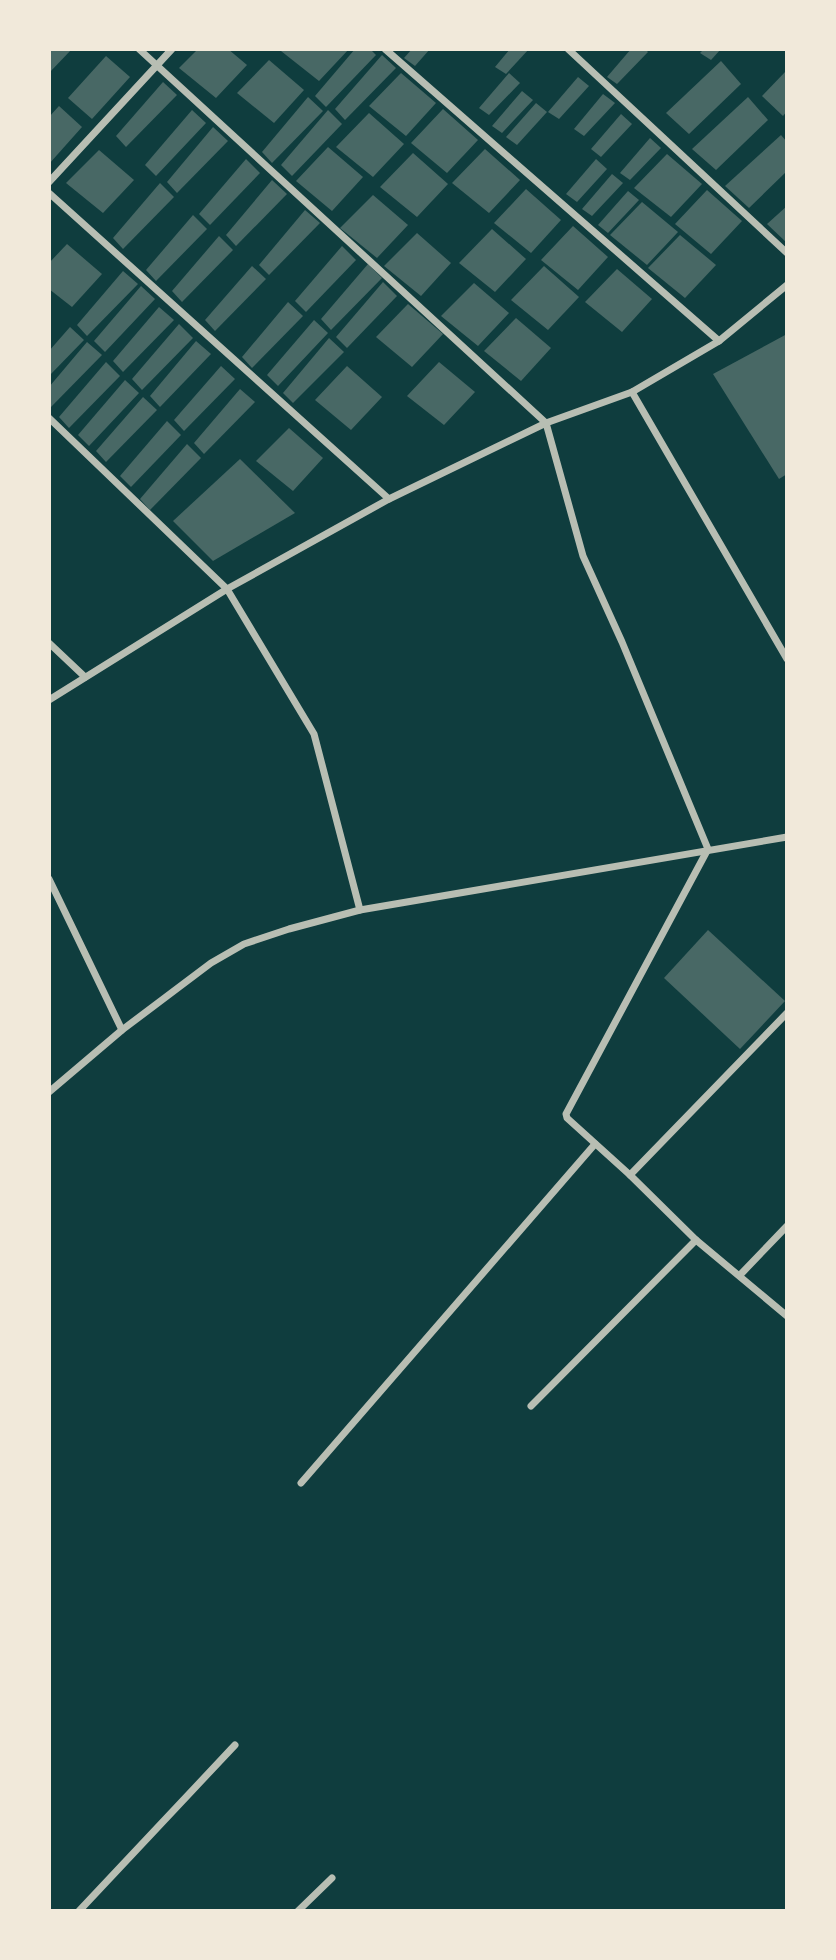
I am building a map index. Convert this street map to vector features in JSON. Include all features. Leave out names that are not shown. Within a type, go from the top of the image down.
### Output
[{"type":"street","points":[[139,49],[545,423],[583,556],[622,642],[708,849]]},
{"type":"street","points":[[49,182],[172,49]]},
{"type":"street","points":[[386,49],[719,341]]},
{"type":"street","points":[[568,49],[787,253]]},
{"type":"street","points":[[49,193],[389,499]]},
{"type":"street","points":[[49,700],[227,589],[389,499],[545,423],[632,392],[719,341],[787,285]]},
{"type":"street","points":[[632,392],[787,659]]},
{"type":"street","points":[[49,418],[227,589],[314,734],[360,910]]},
{"type":"street","points":[[49,643],[85,677]]},
{"type":"street","points":[[49,1092],[122,1030],[211,964],[244,944],[360,910],[787,837]]},
{"type":"street","points":[[708,849],[566,1114],[568,1121],[630,1175],[696,1240],[787,1316]]},
{"type":"street","points":[[49,879],[122,1030]]},
{"type":"street","points":[[630,1175],[787,1013]]},
{"type":"street","points":[[301,1483],[595,1144]]},
{"type":"street","points":[[740,1275],[787,1226]]},
{"type":"street","points":[[531,1406],[696,1240]]},
{"type":"street","points":[[79,1911],[235,1745]]},
{"type":"street","points":[[298,1911],[332,1878]]},
{"type":"building","points":[[49,49],[72,49],[49,73]]},
{"type":"building","points":[[198,49],[228,49],[247,65],[216,98],[179,68]]},
{"type":"building","points":[[349,49],[319,81],[281,51]]},
{"type":"building","points":[[355,49],[370,49],[376,55],[326,107],[315,96]]},
{"type":"building","points":[[412,49],[430,49],[415,66],[404,58]]},
{"type":"building","points":[[510,49],[529,49],[506,74],[495,67]]},
{"type":"building","points":[[631,49],[645,49],[648,52],[617,84],[607,77]]},
{"type":"building","points":[[704,49],[721,49],[711,60],[700,53]]},
{"type":"building","points":[[382,55],[396,68],[345,120],[335,109]]},
{"type":"building","points":[[106,56],[130,77],[92,119],[68,98]]},
{"type":"building","points":[[269,60],[304,90],[274,123],[237,93]]},
{"type":"building","points":[[721,61],[741,84],[689,134],[666,113]]},
{"type":"building","points":[[786,71],[787,111],[783,116],[762,96]]},
{"type":"building","points":[[401,73],[436,103],[406,136],[369,106]]},
{"type":"building","points":[[509,73],[520,83],[489,115],[479,108]]},
{"type":"building","points":[[578,77],[589,86],[559,119],[548,112]]},
{"type":"building","points":[[163,82],[177,95],[126,147],[116,136]]},
{"type":"building","points":[[522,91],[533,100],[502,133],[492,126]]},
{"type":"building","points":[[603,94],[615,103],[584,136],[574,129]]},
{"type":"building","points":[[308,97],[323,111],[272,163],[262,152]]},
{"type":"building","points":[[748,97],[768,120],[716,170],[692,149]]},
{"type":"building","points":[[536,103],[547,112],[517,145],[506,137]]},
{"type":"building","points":[[59,106],[82,127],[49,164],[49,117]]},
{"type":"building","points":[[443,109],[478,140],[447,173],[411,143]]},
{"type":"building","points":[[192,110],[206,123],[156,176],[145,165]]},
{"type":"building","points":[[328,110],[342,124],[292,176],[281,165]]},
{"type":"building","points":[[369,113],[404,144],[373,177],[336,147]]},
{"type":"building","points":[[621,114],[632,124],[601,157],[591,149]]},
{"type":"building","points":[[213,127],[228,141],[177,193],[167,182]]},
{"type":"building","points":[[781,135],[787,142],[787,171],[749,208],[725,186]]},
{"type":"building","points":[[650,138],[661,148],[630,180],[620,173]]},
{"type":"building","points":[[328,147],[363,177],[332,211],[296,181]]},
{"type":"building","points":[[485,149],[520,180],[489,213],[452,183]]},
{"type":"building","points":[[99,150],[134,180],[103,213],[66,183]]},
{"type":"building","points":[[413,153],[448,184],[417,217],[380,187]]},
{"type":"building","points":[[667,154],[702,184],[671,217],[634,188]]},
{"type":"building","points":[[246,159],[260,173],[210,225],[199,214]]},
{"type":"building","points":[[596,159],[607,169],[577,202],[566,194]]},
{"type":"building","points":[[612,174],[623,183],[592,216],[582,209]]},
{"type":"building","points":[[272,180],[287,194],[236,246],[226,235]]},
{"type":"building","points":[[160,183],[174,197],[123,249],[113,238]]},
{"type":"building","points":[[526,189],[561,220],[531,253],[494,223]]},
{"type":"building","points":[[707,190],[742,221],[711,254],[675,224]]},
{"type":"building","points":[[628,191],[639,200],[608,233],[598,225]]},
{"type":"building","points":[[373,195],[408,225],[377,258],[340,228]]},
{"type":"building","points":[[642,202],[678,232],[647,265],[610,235]]},
{"type":"building","points":[[787,206],[787,243],[767,224]]},
{"type":"building","points":[[305,210],[320,223],[269,275],[259,265]]},
{"type":"building","points":[[193,215],[207,229],[156,281],[146,270]]},
{"type":"building","points":[[573,226],[608,257],[578,290],[541,260]]},
{"type":"building","points":[[492,229],[526,259],[495,292],[459,263]]},
{"type":"building","points":[[417,233],[451,263],[421,296],[384,266]]},
{"type":"building","points":[[680,235],[716,265],[685,298],[648,268]]},
{"type":"building","points":[[219,236],[233,250],[182,302],[172,291]]},
{"type":"building","points":[[67,244],[102,274],[72,307],[49,289],[49,263]]},
{"type":"building","points":[[342,246],[356,260],[306,312],[295,301]]},
{"type":"building","points":[[368,264],[382,278],[331,330],[321,319]]},
{"type":"building","points":[[252,266],[266,279],[215,331],[205,320]]},
{"type":"building","points":[[544,266],[579,297],[548,330],[511,300]]},
{"type":"building","points":[[617,269],[652,299],[622,332],[585,302]]},
{"type":"building","points":[[123,271],[138,284],[87,336],[77,325]]},
{"type":"building","points":[[383,282],[397,296],[347,348],[336,337]]},
{"type":"building","points":[[474,283],[509,313],[478,346],[441,316]]},
{"type":"building","points":[[141,286],[155,299],[105,352],[94,341]]},
{"type":"building","points":[[288,302],[303,316],[252,368],[242,357]]},
{"type":"building","points":[[408,304],[443,334],[412,367],[376,337]]},
{"type":"building","points":[[159,307],[174,320],[123,372],[113,361]]},
{"type":"building","points":[[516,318],[551,348],[521,381],[484,351]]},
{"type":"building","points":[[314,320],[328,333],[278,386],[267,375]]},
{"type":"building","points":[[179,324],[193,338],[142,390],[132,379]]},
{"type":"building","points":[[70,327],[84,340],[49,376],[49,351]]},
{"type":"building","points":[[787,334],[787,474],[779,479],[713,374]]},
{"type":"building","points":[[329,338],[344,352],[293,403],[283,393]]},
{"type":"building","points":[[196,341],[211,354],[160,407],[150,396]]},
{"type":"building","points":[[87,342],[102,355],[51,407],[49,387]]},
{"type":"building","points":[[106,362],[120,376],[69,428],[59,417]]},
{"type":"building","points":[[439,362],[475,392],[444,425],[407,396]]},
{"type":"building","points":[[221,366],[235,379],[184,431],[174,420]]},
{"type":"building","points":[[347,366],[382,397],[351,430],[315,400]]},
{"type":"building","points":[[125,380],[139,393],[89,446],[78,435]]},
{"type":"building","points":[[240,389],[255,402],[204,454],[194,443]]},
{"type":"building","points":[[143,397],[157,410],[106,462],[96,451]]},
{"type":"building","points":[[167,421],[181,435],[131,487],[120,476]]},
{"type":"building","points":[[289,428],[323,458],[293,491],[256,461]]},
{"type":"building","points":[[187,444],[201,458],[150,510],[140,499]]},
{"type":"building","points":[[240,459],[295,513],[213,561],[173,521]]},
{"type":"building","points":[[708,930],[785,1001],[740,1049],[664,978]]}]
